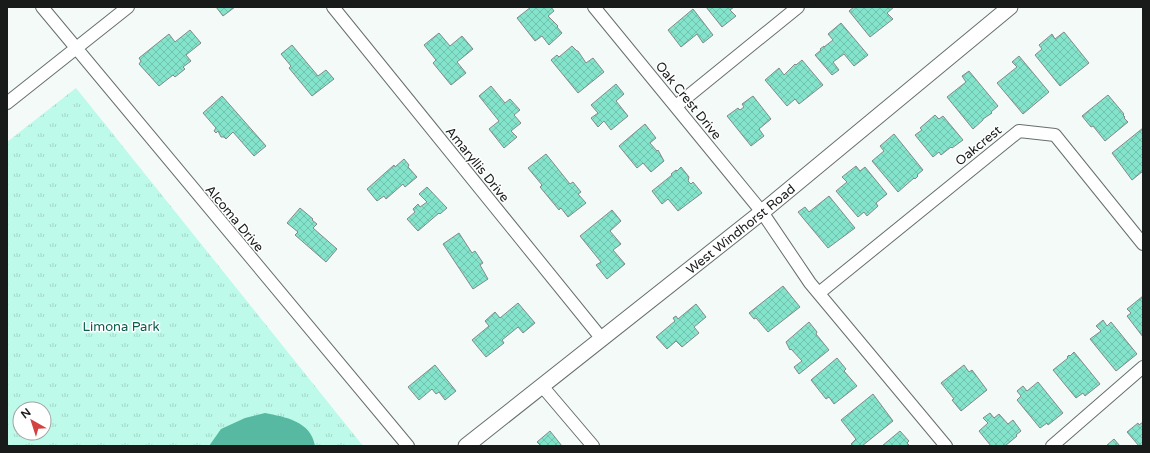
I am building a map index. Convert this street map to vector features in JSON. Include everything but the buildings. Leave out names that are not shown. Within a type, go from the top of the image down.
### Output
[{"type":"street","name":"Alcoma Drive","points":[[42,7],[408,446]]},
{"type":"street","points":[[7,103],[128,7]]},
{"type":"street","name":"Amaryllis Drive","points":[[333,7],[602,339]]},
{"type":"street","name":"Oak Crest Drive","points":[[594,7],[762,212]]},
{"type":"street","points":[[676,106],[798,7]]},
{"type":"street","name":"West Windhorst Road","points":[[466,446],[762,212],[1010,7]]},
{"type":"street","name":"Oakcrest","points":[[819,293],[1019,131],[1055,135],[1143,244]]},
{"type":"street","points":[[762,212],[810,283],[946,446]]},
{"type":"street","points":[[1052,446],[1143,368]]},
{"type":"street","points":[[542,386],[593,446]]},
{"type":"green space","name":"Limona Park","points":[[76,88],[363,446],[7,446],[7,142]]},
{"type":"shaded area","points":[[265,413],[281,416],[303,426],[313,438],[315,446],[209,446],[221,429],[245,418]]}]
